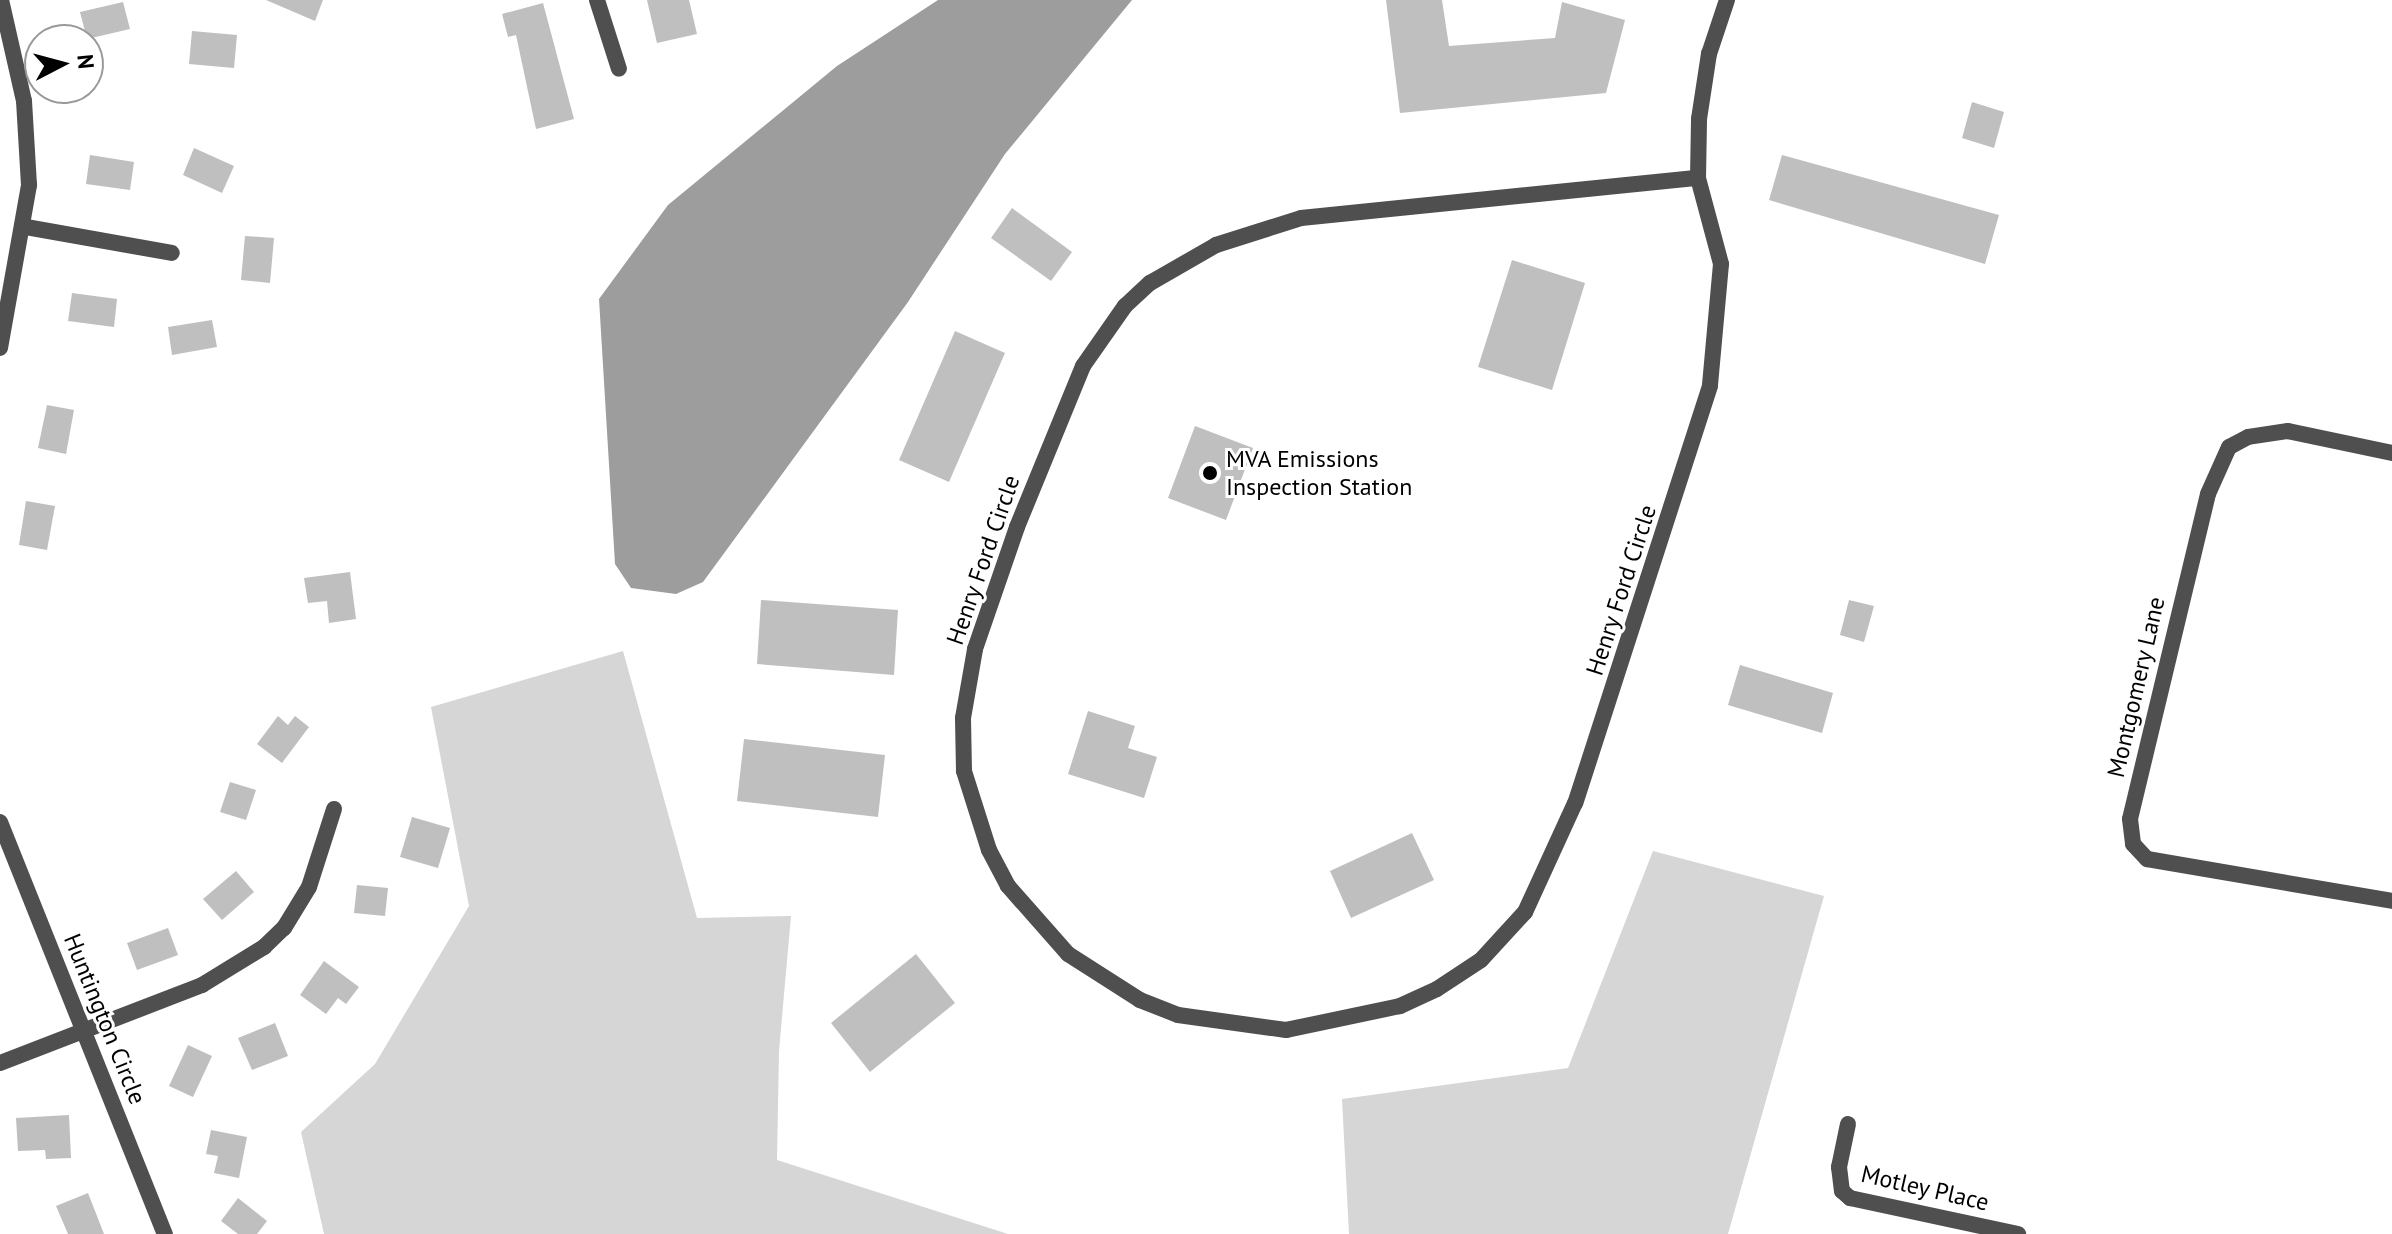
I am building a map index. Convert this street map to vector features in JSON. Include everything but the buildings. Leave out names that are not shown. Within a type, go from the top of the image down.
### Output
[{"type":"street","points":[[0,348],[26,227],[24,101],[1,0]]},
{"type":"street","points":[[597,0],[619,69]]},
{"type":"street","name":"Henry Ford Circle","points":[[1698,178],[1301,218],[1216,245],[1150,283],[1125,306],[1083,366],[1017,527],[975,649],[963,718],[964,771],[989,850],[1008,886],[1068,954],[1140,1000],[1178,1015],[1286,1030],[1400,1006],[1437,989],[1481,960],[1525,912],[1575,803],[1710,386],[1721,264],[1698,178],[1699,119],[1709,54],[1727,0]]},
{"type":"street","points":[[26,227],[172,253]]},
{"type":"street","name":"Montgomery Lane","points":[[2392,453],[2288,431],[2248,437],[2229,447],[2208,494],[2130,819],[2133,844],[2147,859],[2392,901]]},
{"type":"street","points":[[0,1063],[202,985],[264,947],[305,896],[334,809]]},
{"type":"street","name":"Huntington Circle","points":[[0,822],[165,1234]]},
{"type":"street","name":"Motley Place","points":[[1848,1124],[1839,1167],[1842,1191],[1850,1198],[2018,1234]]},
{"type":"shaded area","points":[[938,0],[1132,0],[1005,154],[908,302],[703,582],[676,594],[631,588],[615,564],[599,299],[668,205],[837,66]]},
{"type":"shaded area","points":[[623,651],[697,918],[791,916],[779,1051],[777,1160],[1008,1234],[324,1234],[301,1132],[375,1064],[469,906],[431,707]]},
{"type":"shaded area","points":[[1653,851],[1824,896],[1728,1234],[1349,1234],[1342,1099],[1568,1068]]},
{"type":"place","name":"MVA Emissions Inspection Station","points":[[1210,473]]}]
